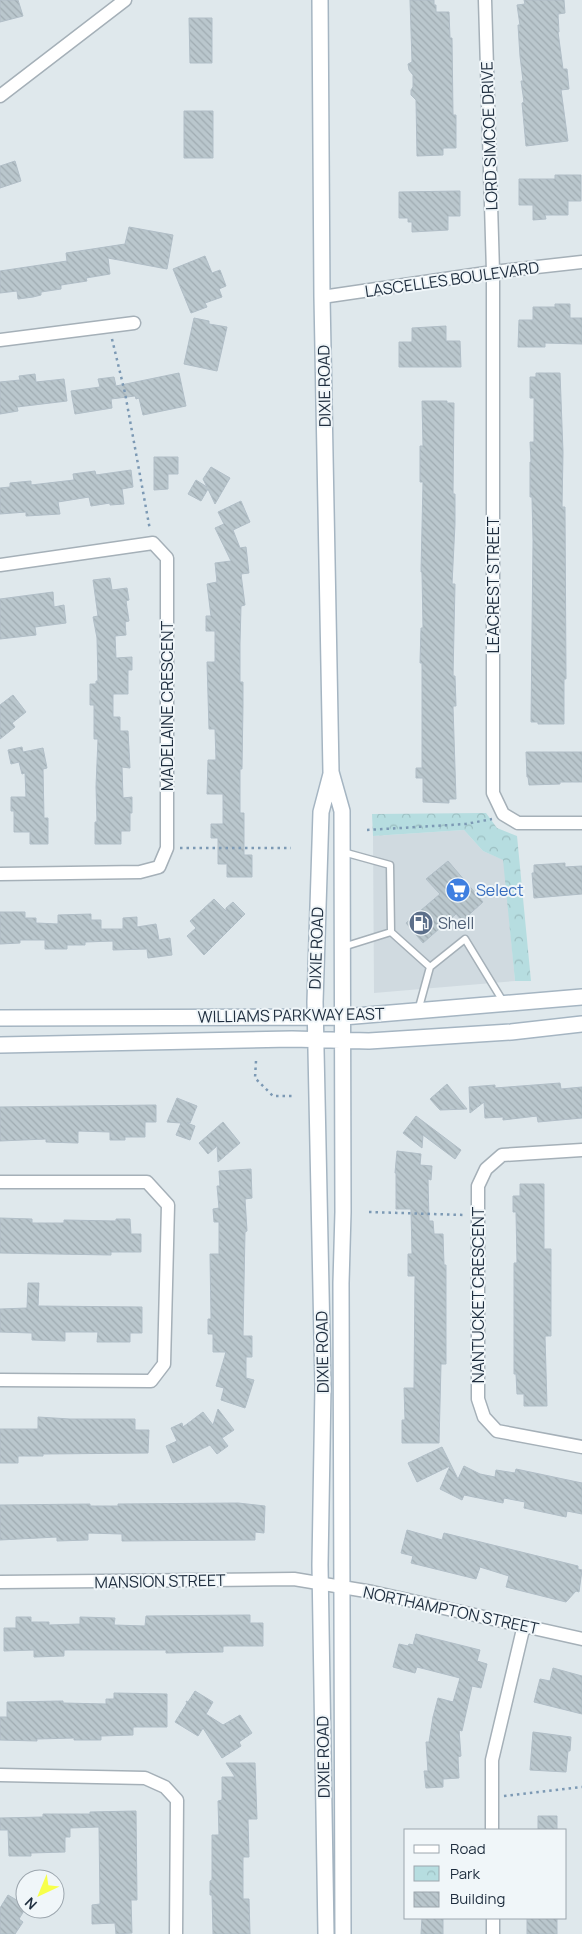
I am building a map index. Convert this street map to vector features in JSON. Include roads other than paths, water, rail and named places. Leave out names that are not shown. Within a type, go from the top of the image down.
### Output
[{"type":"main road","name":"DIXIE ROAD","points":[[320,0],[322,297],[331,772],[342,811],[343,1212],[340,1283],[342,1934]]},
{"type":"main road","name":"DIXIE ROAD","points":[[326,1934],[320,1582],[323,1386],[315,1017],[321,812],[331,772]]},
{"type":"main road","name":"WILLIAMS PARKWAY EAST","points":[[0,1018],[343,1017],[582,997]]},
{"type":"main road","name":"WILLIAMS PARKWAY EAST","points":[[0,1045],[398,1040],[511,1032],[582,1024]]},
{"type":"street","points":[[0,96],[126,0]]},
{"type":"street","name":"LORD SIMCOE DRIVE","points":[[485,0],[494,272]]},
{"type":"street","name":"LASCELLES BOULEVARD","points":[[322,297],[494,272],[582,262]]},
{"type":"street","name":"LEACREST STREET","points":[[494,272],[493,793],[502,814],[518,824],[582,822]]},
{"type":"street","points":[[0,340],[134,323]]},
{"type":"street","name":"MADELAINE CRESCENT","points":[[0,565],[153,543],[167,558],[167,848],[158,867],[140,872],[0,874]]},
{"type":"street","name":"NANTUCKET CRESCENT","points":[[582,1150],[502,1155],[486,1169],[478,1186],[478,1399],[484,1417],[497,1431],[582,1447]]},
{"type":"street","points":[[0,1182],[147,1182],[168,1205],[164,1364],[151,1381],[0,1380]]},
{"type":"street","name":"MANSION STREET","points":[[0,1582],[286,1579],[320,1582]]},
{"type":"street","name":"NORTHAMPTON STREET","points":[[320,1582],[582,1639]]},
{"type":"street","points":[[492,1829],[492,1760],[524,1625]]},
{"type":"street","points":[[0,1775],[145,1778],[165,1786],[177,1800],[176,1934]]},
{"type":"street","points":[[493,1919],[493,1934]]},
{"type":"lane","points":[[342,851],[390,866],[391,932],[430,966]]},
{"type":"lane","points":[[343,947],[391,932]]},
{"type":"lane","points":[[418,1012],[430,966],[465,939],[505,1004]]},
{"type":"place","name":"Select","points":[[458,890]]},
{"type":"place","name":"Shell","points":[[421,923]]}]
